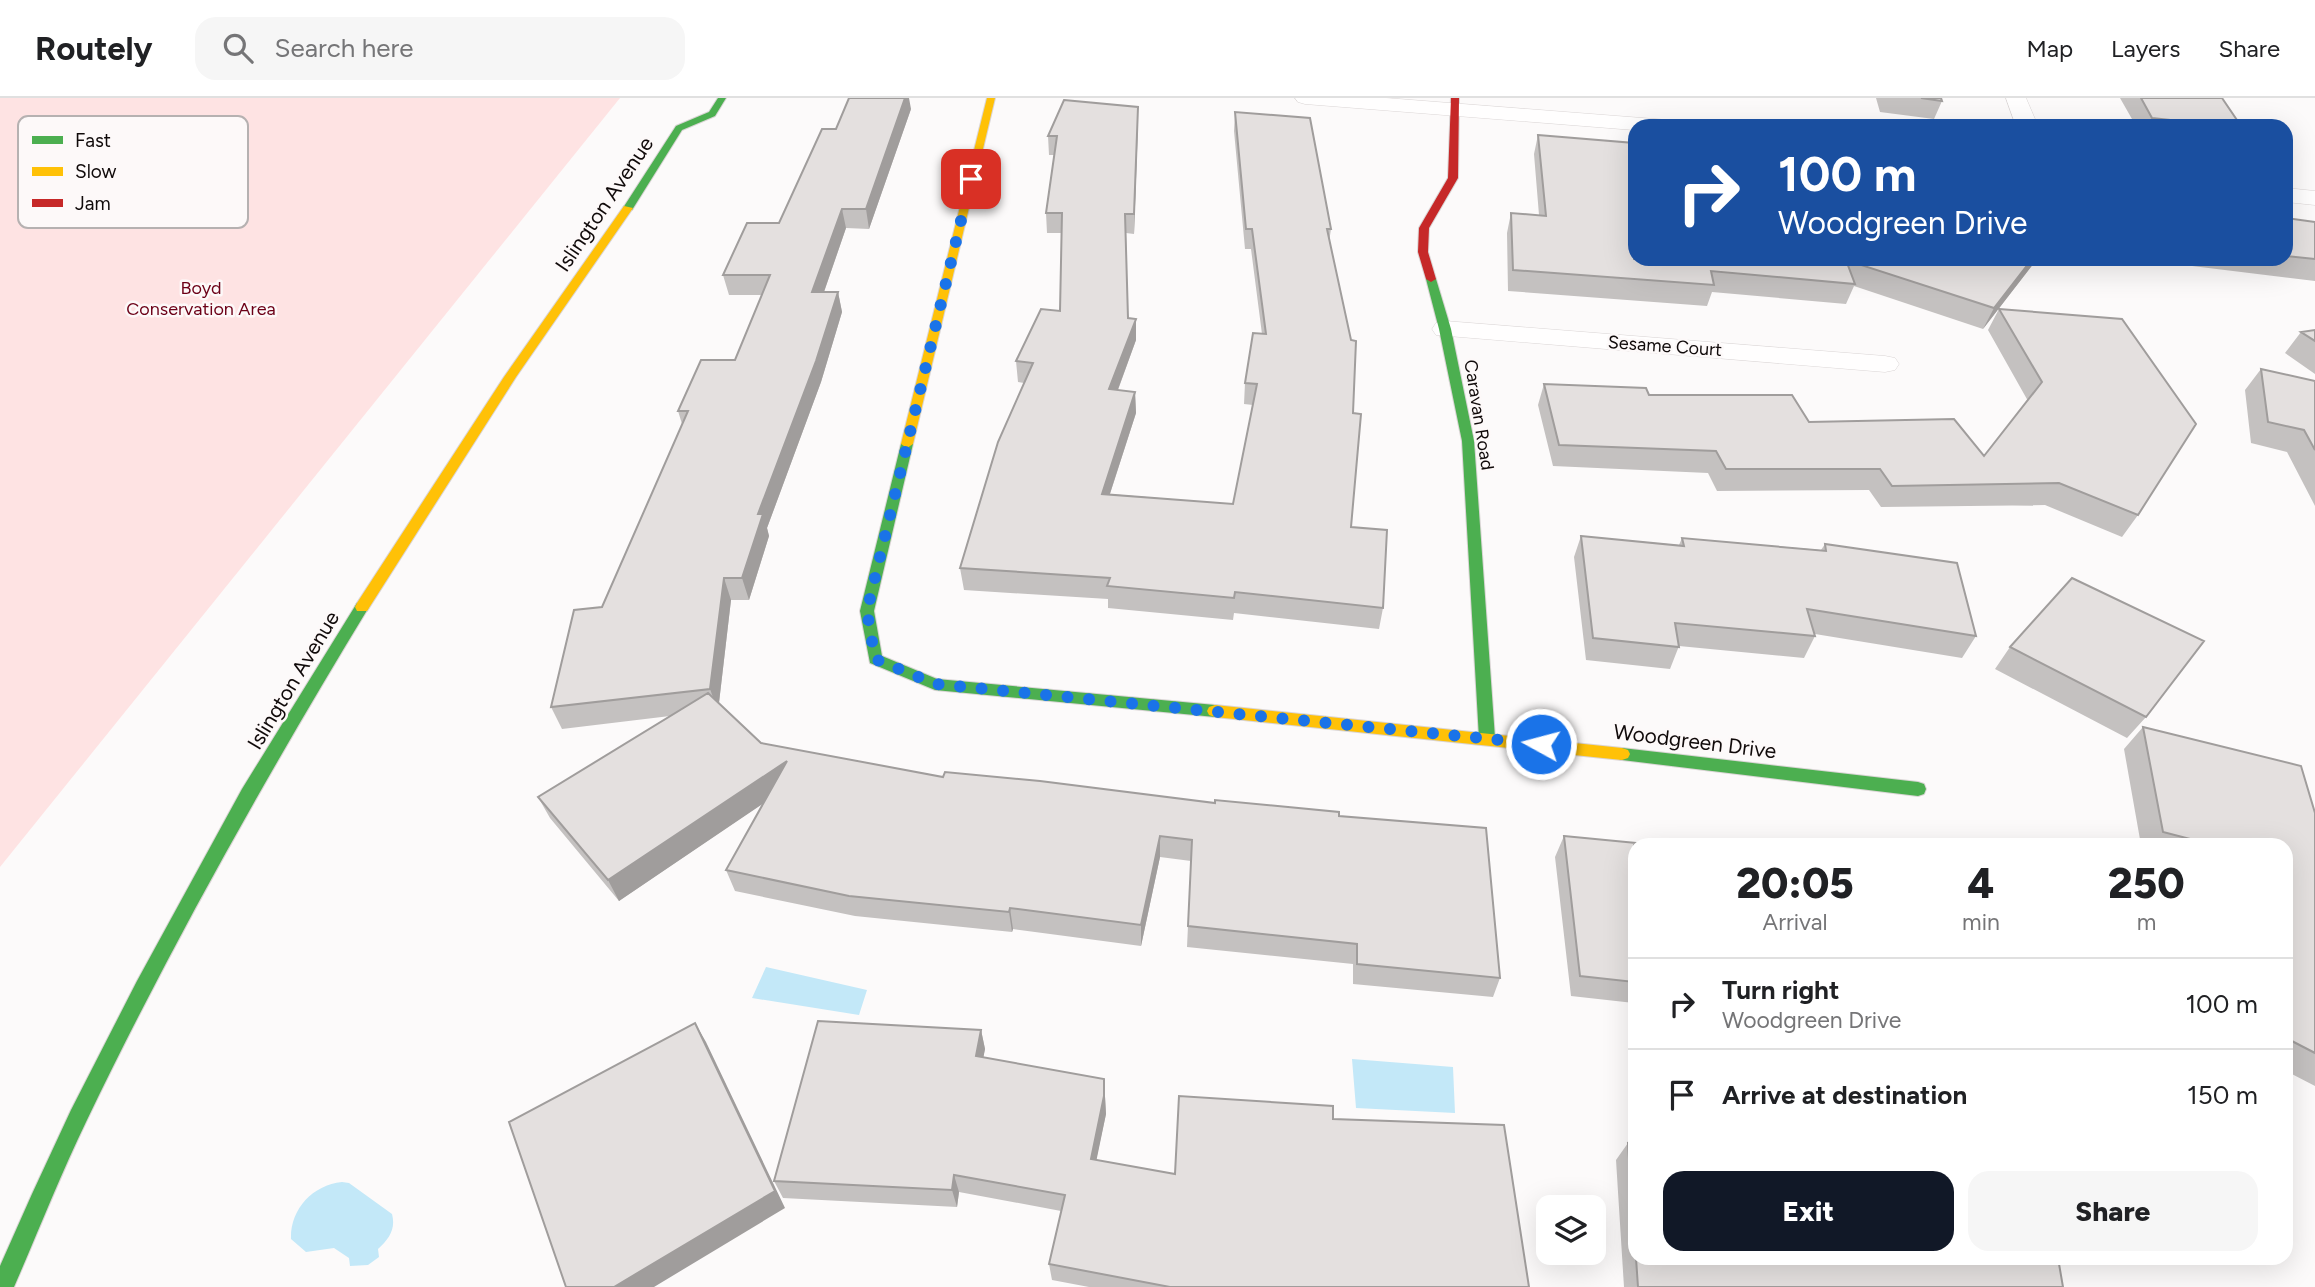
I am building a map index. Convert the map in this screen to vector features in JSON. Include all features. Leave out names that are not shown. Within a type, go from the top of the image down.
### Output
[{"type":"street","name":"Islington Avenue","points":[[2,1287],[85,1105],[196,888],[322,670],[510,377],[613,232],[679,128],[712,114],[722,98]]},
{"type":"street","name":"Woodgreen Drive","points":[[991,98],[867,611],[875,659],[935,684],[1487,738],[1918,789]]},
{"type":"street","points":[[1305,98],[1454,103],[1628,122]]},
{"type":"street","points":[[2016,98],[2024,119]]},
{"type":"street","name":"Caravan Road","points":[[1454,103],[1453,178],[1424,228],[1423,252],[1445,329],[1468,441],[1487,738]]},
{"type":"street","name":"Islington Avenue","points":[[665,113],[679,128]]},
{"type":"street","points":[[2293,196],[2315,198]]},
{"type":"street","name":"Sesame Court","points":[[1445,329],[1885,363]]},
{"type":"green space","name":"Boyd Conservation Area","points":[[0,98],[620,98],[0,867]]},
{"type":"water","points":[[766,967],[867,990],[859,1015],[752,998]]},
{"type":"water","points":[[1352,1059],[1453,1067],[1455,1113],[1356,1108]]},
{"type":"water","points":[[342,1182],[349,1183],[392,1214],[391,1233],[378,1249],[379,1257],[368,1265],[350,1266],[349,1258],[334,1248],[306,1252],[291,1239],[294,1218],[305,1201],[321,1188]]},
{"type":"building","points":[[849,98],[905,98],[866,209],[842,209],[812,292],[838,292],[816,361],[758,514],[763,514],[742,578],[724,578],[710,689],[551,707],[574,610],[602,607],[688,411],[678,411],[701,360],[735,360],[770,275],[723,275],[747,223],[779,223],[822,129],[836,129]]},
{"type":"building","points":[[2141,98],[2222,98],[2236,119],[2161,119],[2152,118]]},
{"type":"building","points":[[1064,100],[1138,107],[1134,214],[1125,214],[1128,318],[1136,319],[1109,389],[1135,392],[1102,494],[1233,504],[1257,384],[1245,383],[1253,333],[1266,334],[1252,229],[1246,229],[1235,112],[1310,118],[1331,229],[1327,229],[1351,340],[1356,341],[1353,413],[1361,414],[1351,527],[1387,530],[1383,608],[1235,592],[1234,598],[1107,586],[1110,578],[960,568],[998,442],[1033,363],[1016,361],[1041,309],[1060,311],[1062,213],[1046,213],[1057,136],[1048,136]]},
{"type":"building","points":[[1538,135],[1628,142],[1628,266],[1848,266],[1855,284],[1711,271],[1714,285],[1513,270],[1511,213],[1546,216]]},
{"type":"building","points":[[2293,219],[2315,222],[2315,259],[2293,257]]},
{"type":"building","points":[[1864,266],[2027,266],[1994,308]]},
{"type":"building","points":[[1999,309],[2122,319],[2196,424],[2138,515],[2059,483],[1892,486],[1880,469],[1726,469],[1716,451],[1559,445],[1544,384],[1646,388],[1649,395],[1792,395],[1809,422],[1954,419],[1984,456],[2042,382]]},
{"type":"building","points":[[2315,330],[2315,341],[2301,332]]},
{"type":"building","points":[[2261,369],[2315,381],[2315,450],[2304,430],[2268,422]]},
{"type":"building","points":[[1581,536],[1684,546],[1682,538],[1826,551],[1825,544],[1957,563],[1976,636],[1807,609],[1815,636],[1675,623],[1679,647],[1593,638]]},
{"type":"building","points":[[2072,578],[2204,641],[2146,717],[2010,647]]},
{"type":"building","points":[[708,693],[761,743],[943,777],[945,772],[1215,803],[1215,800],[1339,812],[1339,816],[1486,828],[1500,978],[1357,964],[1357,944],[1188,926],[1192,840],[1160,836],[1141,925],[1010,908],[1009,912],[849,896],[726,870],[787,761],[608,880],[538,797]]},
{"type":"building","points":[[2143,727],[2301,766],[2315,813],[2315,1053],[2293,1042],[2293,838],[2186,838],[2163,832]]},
{"type":"building","points":[[1564,836],[1628,842],[1628,981],[1580,976]]},
{"type":"building","points":[[818,1021],[981,1030],[976,1056],[1104,1079],[1104,1096],[1091,1159],[1175,1174],[1179,1096],[1333,1106],[1333,1119],[1504,1125],[1529,1287],[1170,1287],[1049,1264],[1065,1195],[954,1175],[952,1190],[774,1181]]},
{"type":"building","points":[[695,1023],[775,1191],[614,1287],[566,1287],[509,1122]]},
{"type":"building","points":[[1636,1265],[2059,1265],[2063,1287],[1638,1287]]},
{"type":"traffic: fast","points":[[628,208],[679,128],[712,114],[722,98]]},
{"type":"traffic: fast","points":[[1431,279],[1445,329],[1468,441],[1487,738]]},
{"type":"traffic: fast","points":[[907,444],[867,611],[875,659],[935,684],[1215,711]]},
{"type":"traffic: fast","points":[[2,1287],[78,1117],[143,987],[248,794],[362,607]]},
{"type":"traffic: fast","points":[[1622,754],[1918,789]]},
{"type":"traffic: slow","points":[[907,444],[991,98]]},
{"type":"traffic: slow","points":[[362,607],[510,377],[628,208]]},
{"type":"traffic: slow","points":[[1215,711],[1622,754]]},
{"type":"traffic: jam","points":[[1431,279],[1423,252],[1424,228],[1453,178],[1455,98]]},
{"type":"route","points":[[971,179],[867,611],[875,659],[935,684],[1541,744]]}]
